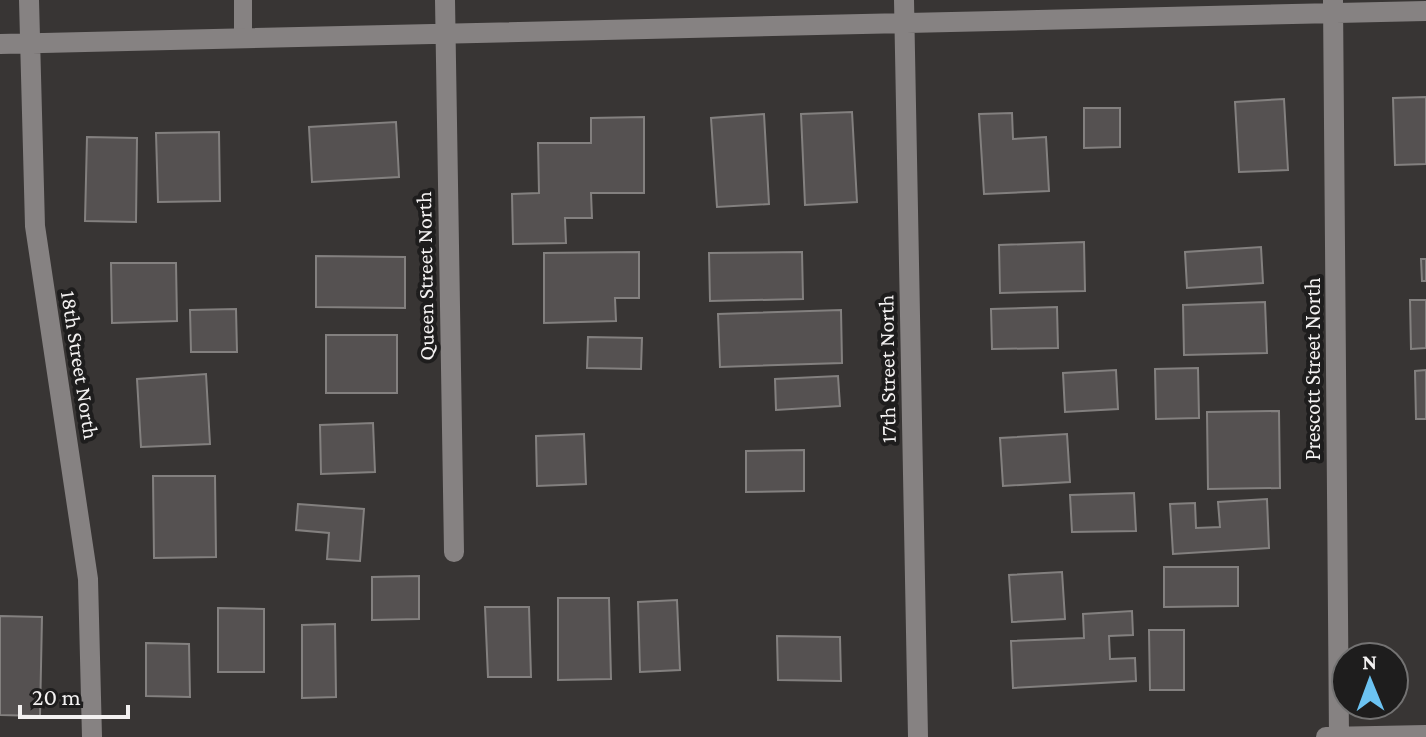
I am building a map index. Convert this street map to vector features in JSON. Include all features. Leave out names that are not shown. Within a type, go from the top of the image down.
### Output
[{"type":"street","name":"18th Street North","points":[[29,0],[35,226],[88,579],[92,737]]},
{"type":"street","name":"Queen Street North","points":[[445,0],[454,552]]},
{"type":"street","name":"17th Street North","points":[[904,0],[918,737]]},
{"type":"street","points":[[0,44],[904,25],[1333,6],[1426,11]]},
{"type":"street","name":"Prescott Street North","points":[[1333,6],[1339,737]]},
{"type":"street","points":[[1326,737],[1426,735]]},
{"type":"lane","points":[[243,0],[243,38]]},
{"type":"building","points":[[1426,97],[1426,164],[1395,165],[1393,98]]},
{"type":"building","points":[[1284,99],[1288,170],[1239,172],[1235,102]]},
{"type":"building","points":[[1084,108],[1120,108],[1120,147],[1084,148]]},
{"type":"building","points":[[852,112],[857,202],[805,205],[801,114]]},
{"type":"building","points":[[1012,113],[1013,139],[1046,137],[1049,191],[984,194],[979,114]]},
{"type":"building","points":[[764,114],[769,204],[717,207],[711,118]]},
{"type":"building","points":[[644,117],[644,193],[591,193],[592,218],[565,218],[566,243],[513,244],[512,194],[539,193],[538,143],[591,143],[591,118]]},
{"type":"building","points":[[396,122],[399,177],[312,182],[309,127]]},
{"type":"building","points":[[219,132],[220,201],[158,202],[156,133]]},
{"type":"building","points":[[87,137],[137,138],[136,222],[85,221]]},
{"type":"building","points":[[1084,242],[1085,291],[1000,293],[999,245]]},
{"type":"building","points":[[1261,247],[1263,283],[1187,288],[1185,252]]},
{"type":"building","points":[[639,252],[639,298],[615,298],[616,321],[544,323],[544,253]]},
{"type":"building","points":[[802,252],[803,299],[710,301],[709,253]]},
{"type":"building","points":[[316,256],[405,257],[405,308],[316,307]]},
{"type":"building","points":[[1421,259],[1426,259],[1426,281],[1422,281]]},
{"type":"building","points":[[111,263],[176,263],[177,321],[112,323]]},
{"type":"building","points":[[1410,300],[1426,300],[1426,348],[1411,349]]},
{"type":"building","points":[[1265,302],[1267,353],[1184,355],[1183,305]]},
{"type":"building","points":[[1057,307],[1058,348],[992,349],[991,309]]},
{"type":"building","points":[[236,309],[237,352],[191,352],[190,310]]},
{"type":"building","points":[[841,310],[842,363],[720,367],[718,314]]},
{"type":"building","points":[[326,335],[397,335],[397,393],[326,393]]},
{"type":"building","points":[[588,337],[642,338],[641,369],[587,368]]},
{"type":"building","points":[[1198,368],[1199,418],[1156,419],[1155,369]]},
{"type":"building","points":[[1116,370],[1118,409],[1065,412],[1063,373]]},
{"type":"building","points":[[1426,370],[1426,419],[1416,419],[1415,371]]},
{"type":"building","points":[[206,374],[210,444],[141,447],[137,379]]},
{"type":"building","points":[[838,376],[840,406],[776,410],[775,379]]},
{"type":"building","points":[[1279,411],[1280,488],[1208,489],[1207,412]]},
{"type":"building","points":[[373,423],[375,472],[321,474],[320,425]]},
{"type":"building","points":[[584,434],[586,484],[537,486],[536,436]]},
{"type":"building","points":[[1067,434],[1070,482],[1003,486],[1000,438]]},
{"type":"building","points":[[804,450],[804,491],[746,492],[746,451]]},
{"type":"building","points":[[153,476],[215,476],[216,557],[154,558]]},
{"type":"building","points":[[1134,493],[1136,531],[1072,532],[1070,495]]},
{"type":"building","points":[[1267,499],[1269,548],[1173,554],[1170,504],[1195,503],[1196,528],[1220,527],[1218,502]]},
{"type":"building","points":[[298,504],[364,509],[360,561],[327,559],[329,533],[296,530]]},
{"type":"building","points":[[1164,567],[1238,567],[1238,606],[1164,607]]},
{"type":"building","points":[[1062,572],[1065,619],[1012,622],[1009,575]]},
{"type":"building","points":[[419,576],[419,619],[372,620],[372,577]]},
{"type":"building","points":[[558,598],[609,598],[611,679],[558,680]]},
{"type":"building","points":[[677,600],[680,670],[640,672],[638,602]]},
{"type":"building","points":[[485,607],[529,607],[531,677],[488,677]]},
{"type":"building","points":[[218,608],[264,609],[264,672],[218,672]]},
{"type":"building","points":[[1132,611],[1133,635],[1109,636],[1110,659],[1135,658],[1136,681],[1013,688],[1011,641],[1084,638],[1083,614]]},
{"type":"building","points":[[0,616],[42,617],[40,716],[0,715]]},
{"type":"building","points":[[335,624],[336,697],[302,698],[302,625]]},
{"type":"building","points":[[1149,630],[1184,630],[1184,690],[1150,690]]},
{"type":"building","points":[[777,636],[840,637],[841,681],[778,680]]},
{"type":"building","points":[[146,643],[189,644],[190,697],[146,696]]}]
